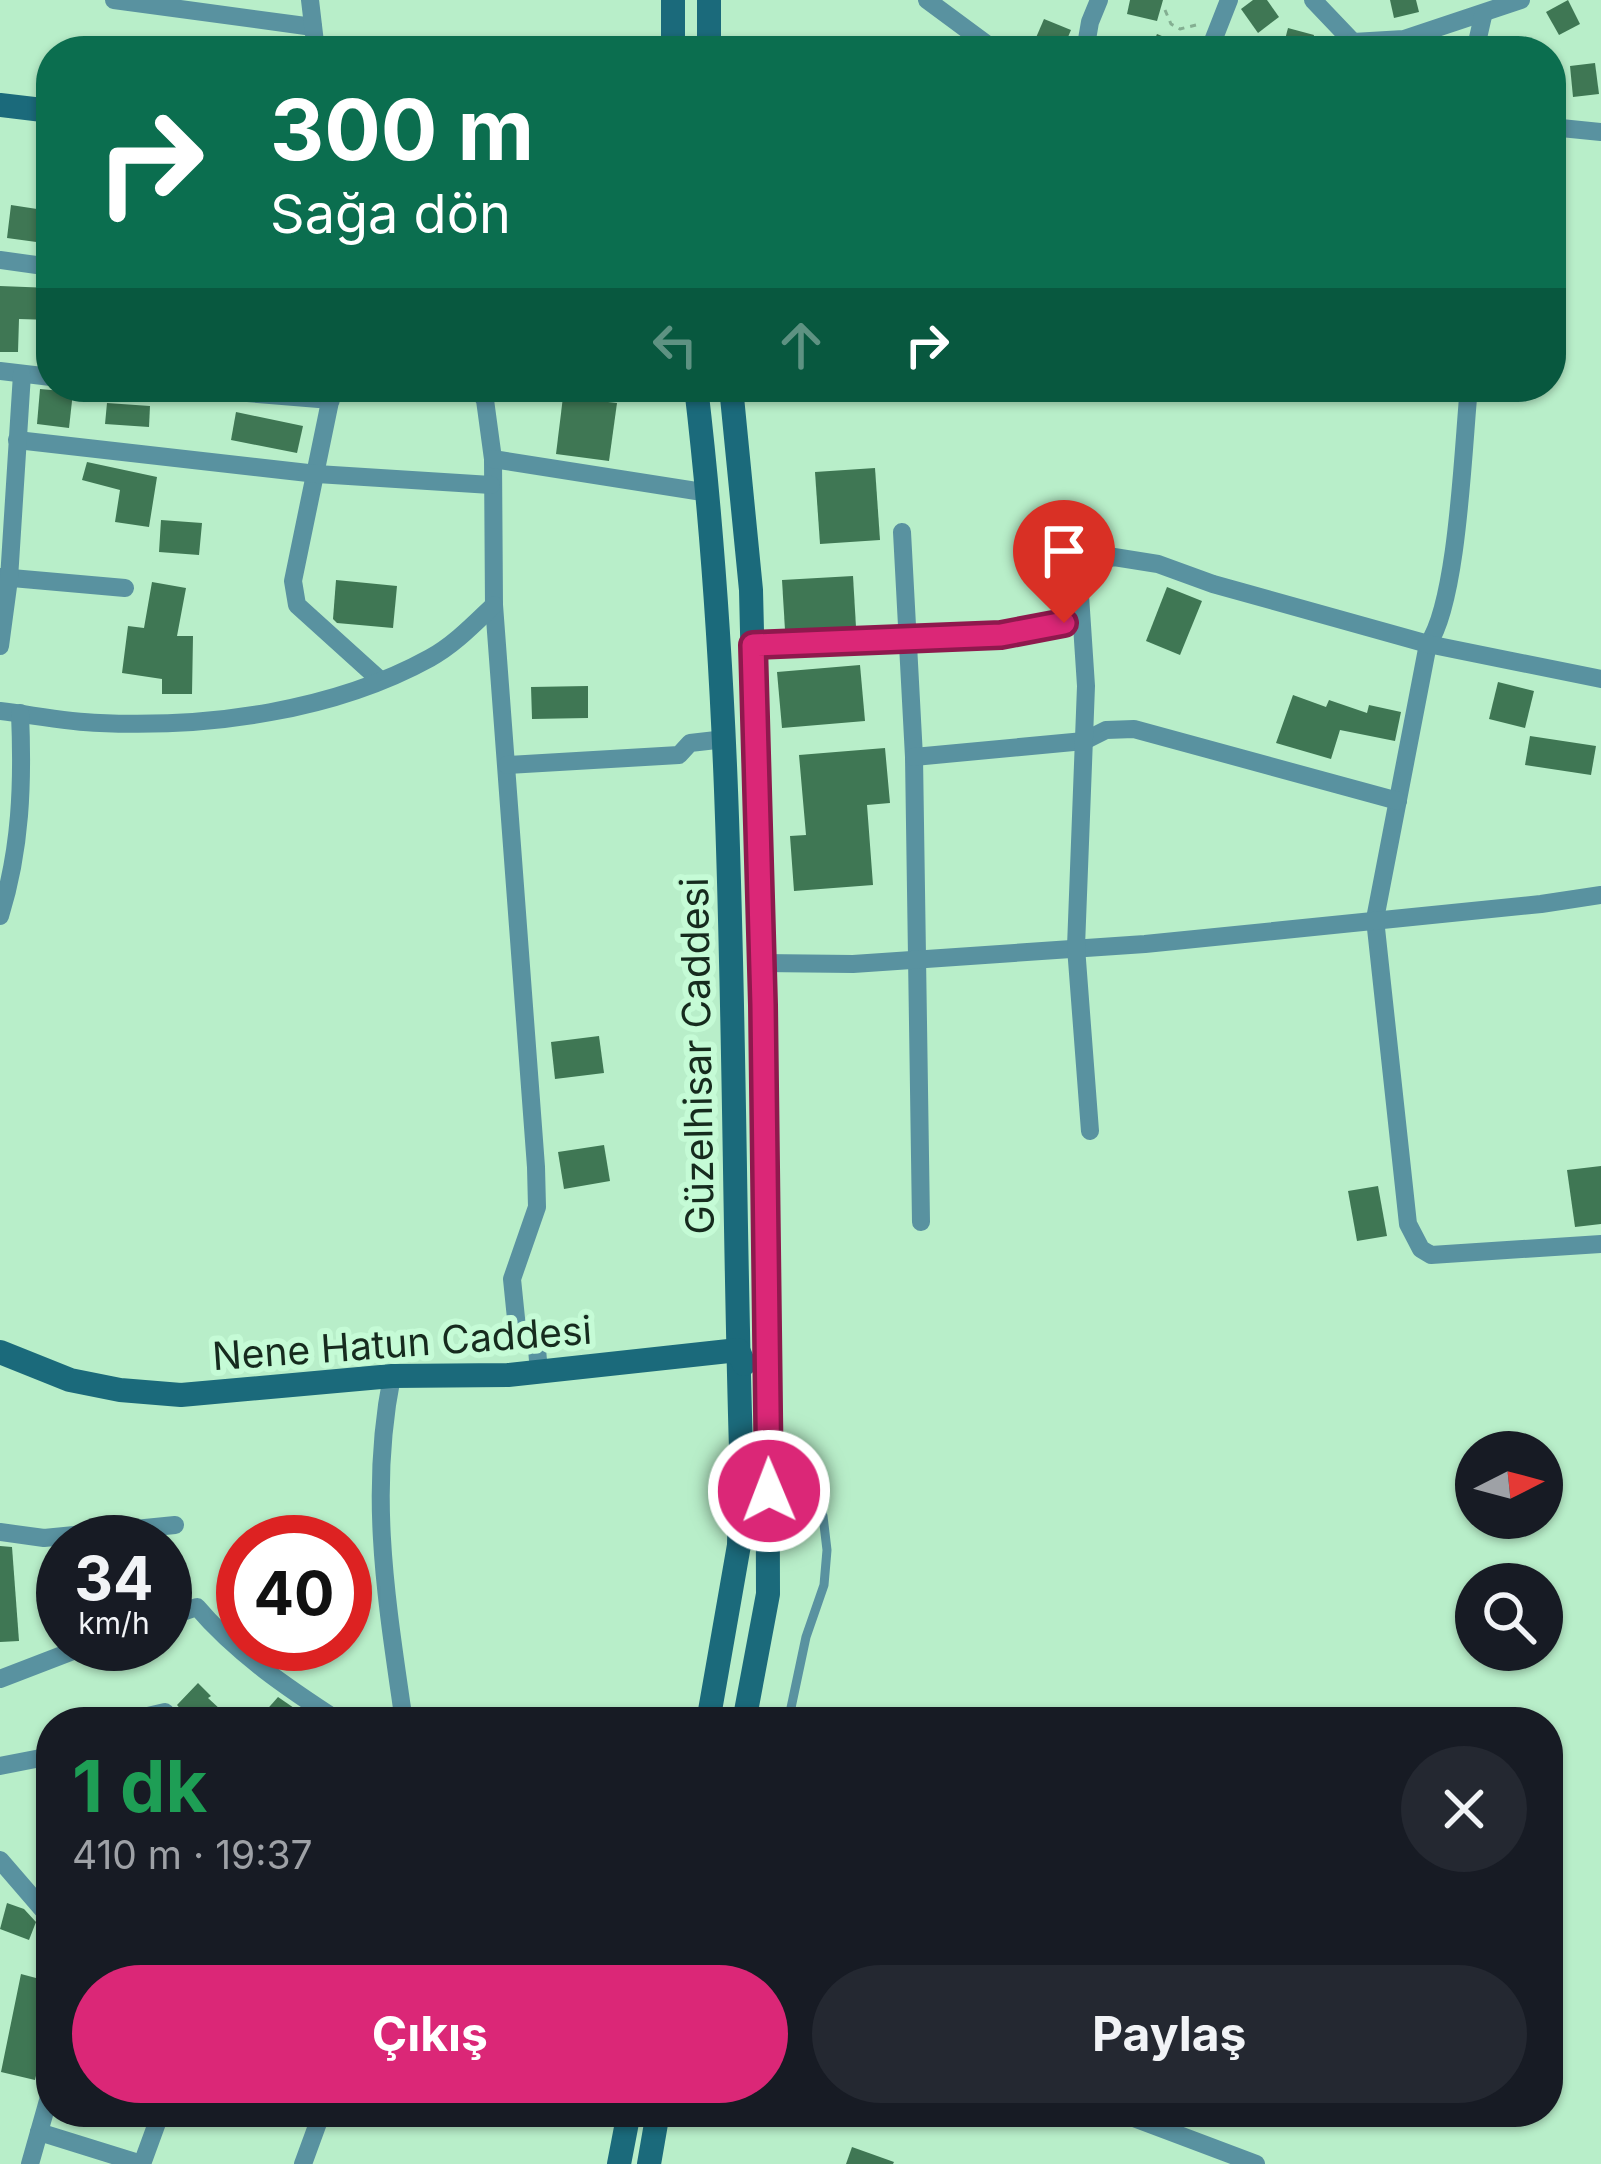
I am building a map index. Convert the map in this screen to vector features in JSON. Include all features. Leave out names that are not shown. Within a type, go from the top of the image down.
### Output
[{"type":"street","points":[[114,0],[313,27]]},
{"type":"street","points":[[310,0],[314,36]]},
{"type":"street","points":[[673,0],[673,36]]},
{"type":"street","points":[[709,0],[709,36]]},
{"type":"street","points":[[1088,36],[1099,0]]},
{"type":"street","points":[[1313,0],[1341,36]]},
{"type":"street","points":[[1414,36],[1483,16],[1513,1]]},
{"type":"street","points":[[937,2],[977,36]]},
{"type":"street","points":[[1215,36],[1226,7]]},
{"type":"street","points":[[1478,36],[1483,16]]},
{"type":"street","points":[[0,104],[36,109]]},
{"type":"street","points":[[1566,128],[1601,132]]},
{"type":"street","points":[[0,260],[36,265]]},
{"type":"street","points":[[0,371],[36,375]]},
{"type":"street","points":[[0,646],[22,374]]},
{"type":"street","points":[[330,402],[293,581],[297,605],[380,680]]},
{"type":"street","points":[[484,402],[493,459],[494,605],[537,1207],[512,1279],[513,1307],[518,1338],[537,1349],[539,1372]]},
{"type":"street","name":"Güzelhisar Caddesi","points":[[698,402],[709,493],[725,739],[738,1350],[739,1545],[710,1707]]},
{"type":"street","name":"Güzelhisar Caddesi","points":[[733,402],[752,590],[762,963],[768,1594],[747,1707]]},
{"type":"street","points":[[1467,402],[1451,561],[1438,629],[1428,644],[1375,919],[1408,1224],[1421,1249],[1431,1255],[1601,1244]]},
{"type":"street","points":[[16,440],[317,474],[491,484]]},
{"type":"street","points":[[493,459],[709,493]]},
{"type":"street","points":[[902,532],[914,757],[921,1222]]},
{"type":"street","points":[[1090,1131],[1076,946],[1086,686],[1078,580],[1091,563],[1114,557],[1158,564],[1428,644],[1601,679]]},
{"type":"street","points":[[4,578],[125,588]]},
{"type":"street","points":[[0,916],[24,794],[10,712],[96,723],[171,724],[259,712],[380,680],[433,656],[494,605]]},
{"type":"street","points":[[753,645],[1035,630],[1064,623],[1079,610]]},
{"type":"street","points":[[914,757],[1084,741],[1106,730],[1134,728],[1398,801]]},
{"type":"street","points":[[507,765],[679,754],[691,742],[725,739]]},
{"type":"street","points":[[762,963],[853,964],[1145,944],[1601,895]]},
{"type":"street","points":[[738,1350],[767,1422]]},
{"type":"street","name":"Nene Hatun Caddesi","points":[[0,1352],[70,1380],[181,1395],[392,1376],[539,1372],[738,1350]]},
{"type":"street","points":[[392,1376],[382,1426],[378,1490],[383,1574],[402,1707]]},
{"type":"street","points":[[0,1532],[36,1537]]},
{"type":"street","points":[[192,1608],[196,1607],[285,1687],[316,1707]]},
{"type":"street","points":[[0,1679],[36,1665]]},
{"type":"street","points":[[0,1766],[36,1759]]},
{"type":"street","points":[[0,1860],[36,1902]]},
{"type":"street","points":[[30,2164],[40,2127]]},
{"type":"street","points":[[39,2132],[142,2164],[156,2127]]},
{"type":"street","points":[[303,2164],[317,2127]]},
{"type":"street","points":[[619,2164],[626,2127]]},
{"type":"street","points":[[649,2164],[655,2127]]},
{"type":"street","points":[[1158,2127],[1256,2164]]},
{"type":"lane","points":[[767,1422],[812,1484],[823,1516],[826,1550],[824,1585],[806,1637],[791,1707]]},
{"type":"path","points":[[1166,10],[1171,24],[1180,29],[1226,7]]},
{"type":"building","points":[[1130,0],[1163,0],[1157,21],[1127,14]]},
{"type":"building","points":[[1253,0],[1267,0],[1279,17],[1258,33],[1241,9]]},
{"type":"building","points":[[1390,0],[1416,0],[1419,12],[1394,18]]},
{"type":"building","points":[[1568,0],[1580,24],[1559,35],[1546,12]]},
{"type":"building","points":[[1044,19],[1071,30],[1068,36],[1037,36]]},
{"type":"building","points":[[1288,28],[1314,35],[1314,36],[1286,36]]},
{"type":"building","points":[[1595,63],[1599,94],[1573,97],[1570,66]]},
{"type":"building","points":[[11,205],[36,209],[36,242],[7,238]]},
{"type":"building","points":[[0,286],[36,287],[36,320],[19,319],[18,352],[0,352]]},
{"type":"building","points":[[39,402],[72,402],[69,428],[37,424]]},
{"type":"building","points":[[562,402],[617,403],[609,461],[556,454]]},
{"type":"building","points":[[107,403],[150,406],[149,427],[105,424]]},
{"type":"building","points":[[236,412],[303,426],[297,453],[231,440]]},
{"type":"building","points":[[87,462],[157,477],[149,527],[115,522],[120,490],[82,480]]},
{"type":"building","points":[[875,468],[880,540],[820,544],[815,472]]},
{"type":"building","points":[[161,520],[202,523],[199,555],[159,552]]},
{"type":"building","points":[[853,576],[856,627],[785,630],[782,580]]},
{"type":"building","points":[[336,580],[397,586],[393,628],[337,623],[333,619]]},
{"type":"building","points":[[152,582],[186,588],[177,636],[193,636],[192,694],[162,694],[162,679],[122,673],[128,626],[144,628]]},
{"type":"building","points":[[1167,587],[1202,601],[1180,655],[1146,641]]},
{"type":"building","points":[[860,665],[865,721],[782,728],[777,672]]},
{"type":"building","points":[[1498,682],[1534,691],[1525,728],[1489,719]]},
{"type":"building","points":[[588,686],[588,718],[532,719],[531,687]]},
{"type":"building","points":[[1293,695],[1326,707],[1329,700],[1367,713],[1369,705],[1401,712],[1395,741],[1340,730],[1331,759],[1276,743]]},
{"type":"building","points":[[1530,736],[1596,746],[1591,775],[1525,765]]},
{"type":"building","points":[[885,748],[890,803],[867,805],[873,885],[794,891],[790,836],[806,835],[799,755]]},
{"type":"building","points":[[599,1036],[604,1073],[555,1079],[551,1042]]},
{"type":"building","points":[[604,1145],[610,1181],[564,1189],[558,1152]]},
{"type":"building","points":[[1601,1166],[1601,1224],[1575,1227],[1567,1170]]},
{"type":"building","points":[[1378,1186],[1387,1236],[1357,1241],[1348,1191]]},
{"type":"building","points":[[0,1546],[12,1547],[19,1641],[0,1642]]},
{"type":"building","points":[[198,1683],[218,1707],[179,1707]]},
{"type":"building","points":[[278,1697],[293,1707],[269,1707]]},
{"type":"building","points":[[7,1903],[24,1909],[36,1922],[29,1940],[0,1929]]},
{"type":"building","points":[[21,1974],[36,1978],[35,2080],[1,2072]]},
{"type":"building","points":[[852,2147],[894,2162],[846,2164]]},
{"type":"route","points":[[769,1491],[753,645],[1001,635],[1064,623]]}]
